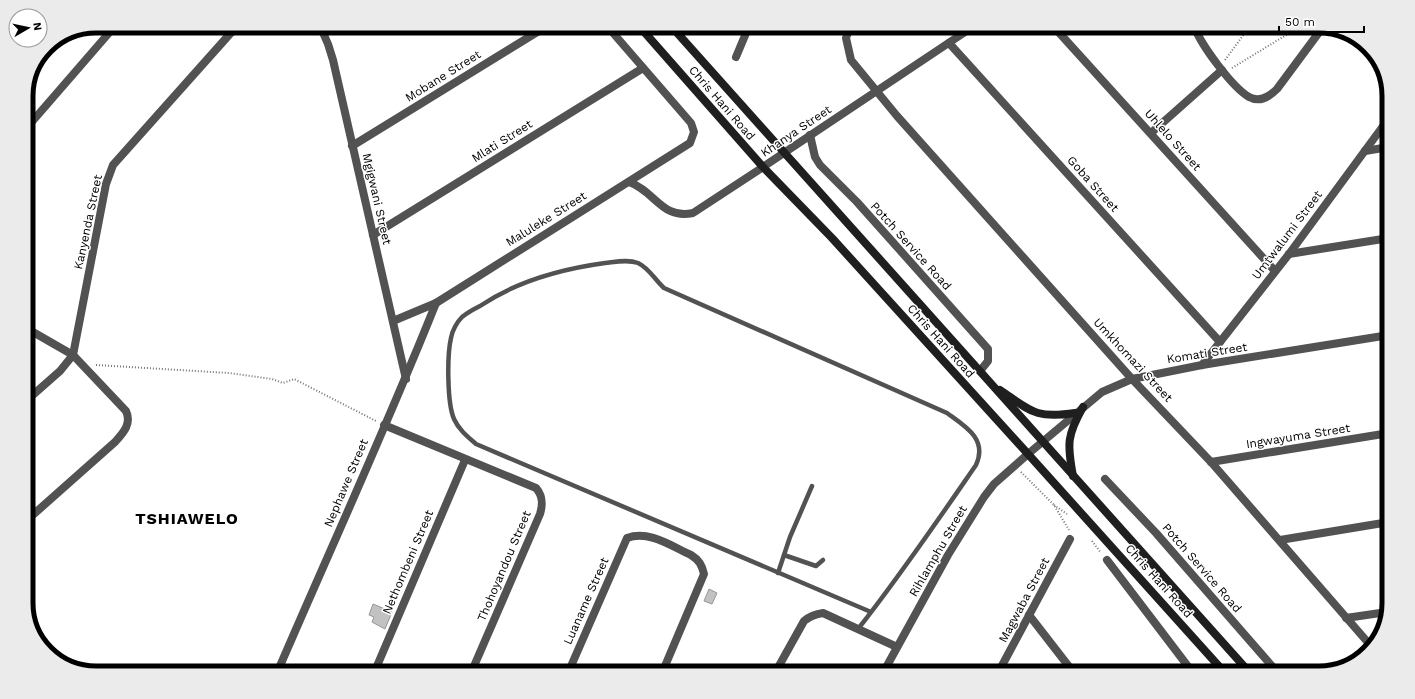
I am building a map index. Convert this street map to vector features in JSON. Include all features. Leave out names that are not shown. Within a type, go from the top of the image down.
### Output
[{"type":"main road","name":"Chris Hani Road","points":[[645,33],[763,167],[832,238],[1219,666]]},
{"type":"main road","name":"Chris Hani Road","points":[[677,33],[936,320],[989,383],[1244,666]]},
{"type":"main road","points":[[989,383],[1032,412],[1058,416],[1075,413]]},
{"type":"main road","points":[[1074,477],[1069,444],[1071,427],[1083,407]]},
{"type":"street","points":[[33,121],[109,33]]},
{"type":"street","name":"Kanyenda Street","points":[[33,395],[60,371],[73,355],[106,184],[113,165],[231,33]]},
{"type":"street","name":"Mgigwani Street","points":[[323,33],[330,50],[406,380]]},
{"type":"street","name":"Mobane Street","points":[[352,146],[536,33]]},
{"type":"street","points":[[613,33],[643,68]]},
{"type":"street","points":[[736,57],[746,33]]},
{"type":"street","name":"Umkhomazi Street","points":[[848,33],[846,38],[851,60],[876,91],[1132,379],[1211,462],[1368,642]]},
{"type":"street","name":"Khanya Street","points":[[629,182],[644,189],[666,211],[672,214],[686,215],[693,213],[964,33]]},
{"type":"street","name":"Uhlelo Street","points":[[1059,33],[1275,271]]},
{"type":"street","points":[[1198,33],[1222,70],[1250,98],[1264,99],[1273,93],[1318,33]]},
{"type":"street","name":"Goba Street","points":[[949,43],[1220,342]]},
{"type":"street","name":"Maluleke Street","points":[[393,321],[436,303],[690,143],[694,132],[691,123],[643,68]]},
{"type":"street","name":"Mlati Street","points":[[373,235],[643,68]]},
{"type":"street","points":[[1151,133],[1222,70]]},
{"type":"street","name":"Umtwalumi Street","points":[[1202,365],[1290,254],[1382,128]]},
{"type":"street","name":"Potch Service Road","points":[[810,135],[815,157],[820,165],[857,202],[988,349],[988,361],[980,372]]},
{"type":"street","points":[[1365,151],[1382,148]]},
{"type":"street","points":[[1290,254],[1382,239]]},
{"type":"street","name":"Nephawe Street","points":[[280,666],[384,425],[406,380],[436,303]]},
{"type":"street","points":[[33,332],[73,355],[126,411],[128,424],[115,442],[33,515]]},
{"type":"street","name":"Komati Street","points":[[1028,454],[1075,413],[1102,392],[1132,379],[1202,365],[1382,336]]},
{"type":"street","name":"Thohoyandou Street","points":[[384,425],[465,460],[536,488],[541,495],[542,505],[540,514],[474,666]]},
{"type":"street","name":"Ingwayuma Street","points":[[1211,462],[1382,434]]},
{"type":"street","name":"Rihlamphu Street","points":[[887,666],[948,555],[984,497],[994,484],[1028,454]]},
{"type":"street","name":"Nethombeni Street","points":[[377,666],[465,460]]},
{"type":"street","name":"Potch Service Road","points":[[1105,480],[1156,533],[1272,666]]},
{"type":"street","points":[[1280,540],[1382,523]]},
{"type":"street","name":"Luaname Street","points":[[571,666],[627,538],[644,535],[692,555],[697,559],[704,574],[665,666]]},
{"type":"street","name":"Magwaba Street","points":[[1002,666],[1070,539]]},
{"type":"street","name":"Chris Hani Road","points":[[1107,560],[1188,666]]},
{"type":"street","points":[[779,666],[801,626],[810,616],[823,613],[897,647]]},
{"type":"street","points":[[1346,618],[1381,613]]},
{"type":"street","points":[[1029,615],[1069,666]]},
{"type":"lane","points":[[858,629],[907,565],[980,456],[980,446],[972,434],[961,423],[947,413],[848,368],[664,288],[645,267],[637,263],[625,261],[593,265],[526,282],[498,294],[462,317],[454,328],[450,338],[449,390],[454,418],[460,429],[472,440],[494,452],[871,612]]},
{"type":"lane","points":[[778,572],[812,486]]},
{"type":"lane","points":[[784,554],[814,566],[817,566],[822,560]]},
{"type":"path","points":[[1222,70],[1246,33]]},
{"type":"path","points":[[1222,70],[1288,33]]},
{"type":"path","points":[[82,364],[229,373],[272,379],[283,383],[294,379],[309,385],[349,409],[384,425]]},
{"type":"path","points":[[1015,465],[1054,505],[1069,516]]},
{"type":"path","points":[[1054,505],[1069,530],[1070,539]]},
{"type":"path","points":[[1088,537],[1107,560]]},
{"type":"building","points":[[709,589],[717,593],[712,604],[704,601]]},
{"type":"building","points":[[373,604],[392,612],[385,629],[372,622],[374,617],[369,615]]},
{"type":"district","name":"TSHIAWELO","points":[[187,518]]}]
